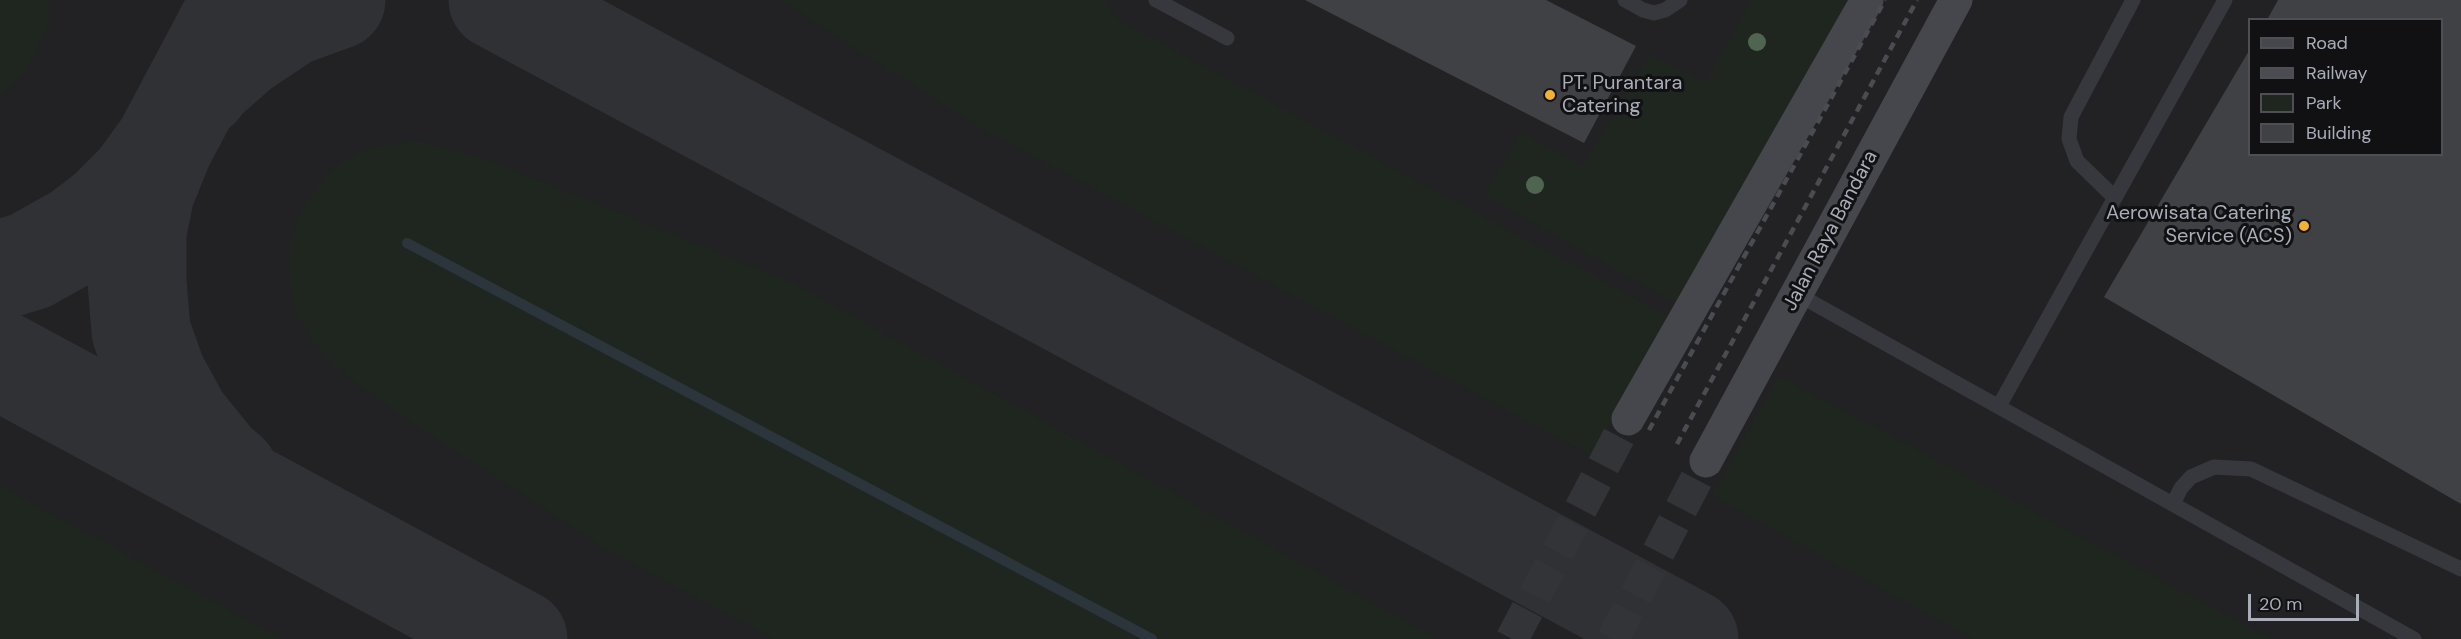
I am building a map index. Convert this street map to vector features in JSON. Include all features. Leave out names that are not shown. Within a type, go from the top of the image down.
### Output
[{"type":"street","points":[[1628,418],[1868,0]]},
{"type":"street","name":"Jalan Raya Bandara","points":[[1706,461],[1956,0]]},
{"type":"lane","points":[[1156,0],[1227,38]]},
{"type":"lane","points":[[1625,0],[1654,13],[1665,10],[1680,0]]},
{"type":"lane","points":[[2114,196],[2077,161],[2069,139],[2071,117],[2133,0]]},
{"type":"lane","points":[[1999,406],[2225,0]]},
{"type":"lane","points":[[1797,294],[2414,639]]},
{"type":"lane","points":[[2173,504],[2181,488],[2191,477],[2214,466],[2251,469],[2461,569]]},
{"type":"shaded area","points":[[0,0],[2461,0],[2461,639],[0,639]]},
{"type":"green space","points":[[0,0],[48,0],[49,23],[24,72],[0,95]]},
{"type":"green space","points":[[780,0],[1103,0],[1118,20],[1668,316],[1592,456],[979,127]]},
{"type":"green space","points":[[1752,0],[1857,0],[1677,304],[1484,195],[1521,132],[1583,166],[1650,55],[1705,83]]},
{"type":"green space","points":[[420,141],[485,159],[793,283],[1438,639],[773,639],[613,553],[402,416],[335,366],[312,341],[296,313],[290,281],[288,250],[298,216],[328,174],[357,153],[389,143]]},
{"type":"green space","points":[[1779,376],[2272,639],[1973,639],[1712,496]]},
{"type":"green space","points":[[0,486],[283,639],[0,639]]},
{"type":"building","name":"PT. Purantara Catering","points":[[1305,0],[1546,0],[1636,46],[1584,143]]},
{"type":"building","name":"Aerowisata Catering Service (ACS)","points":[[2278,0],[2461,0],[2461,504],[2104,297],[2248,52],[2248,156],[2443,156],[2443,18],[2268,18]]},
{"type":"waterway","points":[[407,243],[1152,639]]},
{"type":"taxiway","points":[[229,474],[215,462],[181,420],[157,376],[141,331],[137,282],[137,232],[145,192],[164,145],[241,0]]},
{"type":"taxiway","points":[[199,89],[241,49],[289,17],[336,0]]},
{"type":"taxiway","points":[[498,0],[1689,639]]},
{"type":"taxiway","points":[[0,270],[30,261],[78,234],[108,211],[137,182],[164,145]]},
{"type":"taxiway","points":[[0,360],[518,639]]},
{"type":"tunnel","points":[[1512,639],[1628,419]]},
{"type":"tunnel","points":[[1613,639],[1706,461]]},
{"type":"railway","points":[[1649,430],[1885,0]]},
{"type":"railway","points":[[1677,444],[1917,0]]},
{"type":"place","name":"PT. Purantara Catering","points":[[1550,95]]},
{"type":"place","name":"Aerowisata Catering Service (ACS)","points":[[2304,226]]}]
